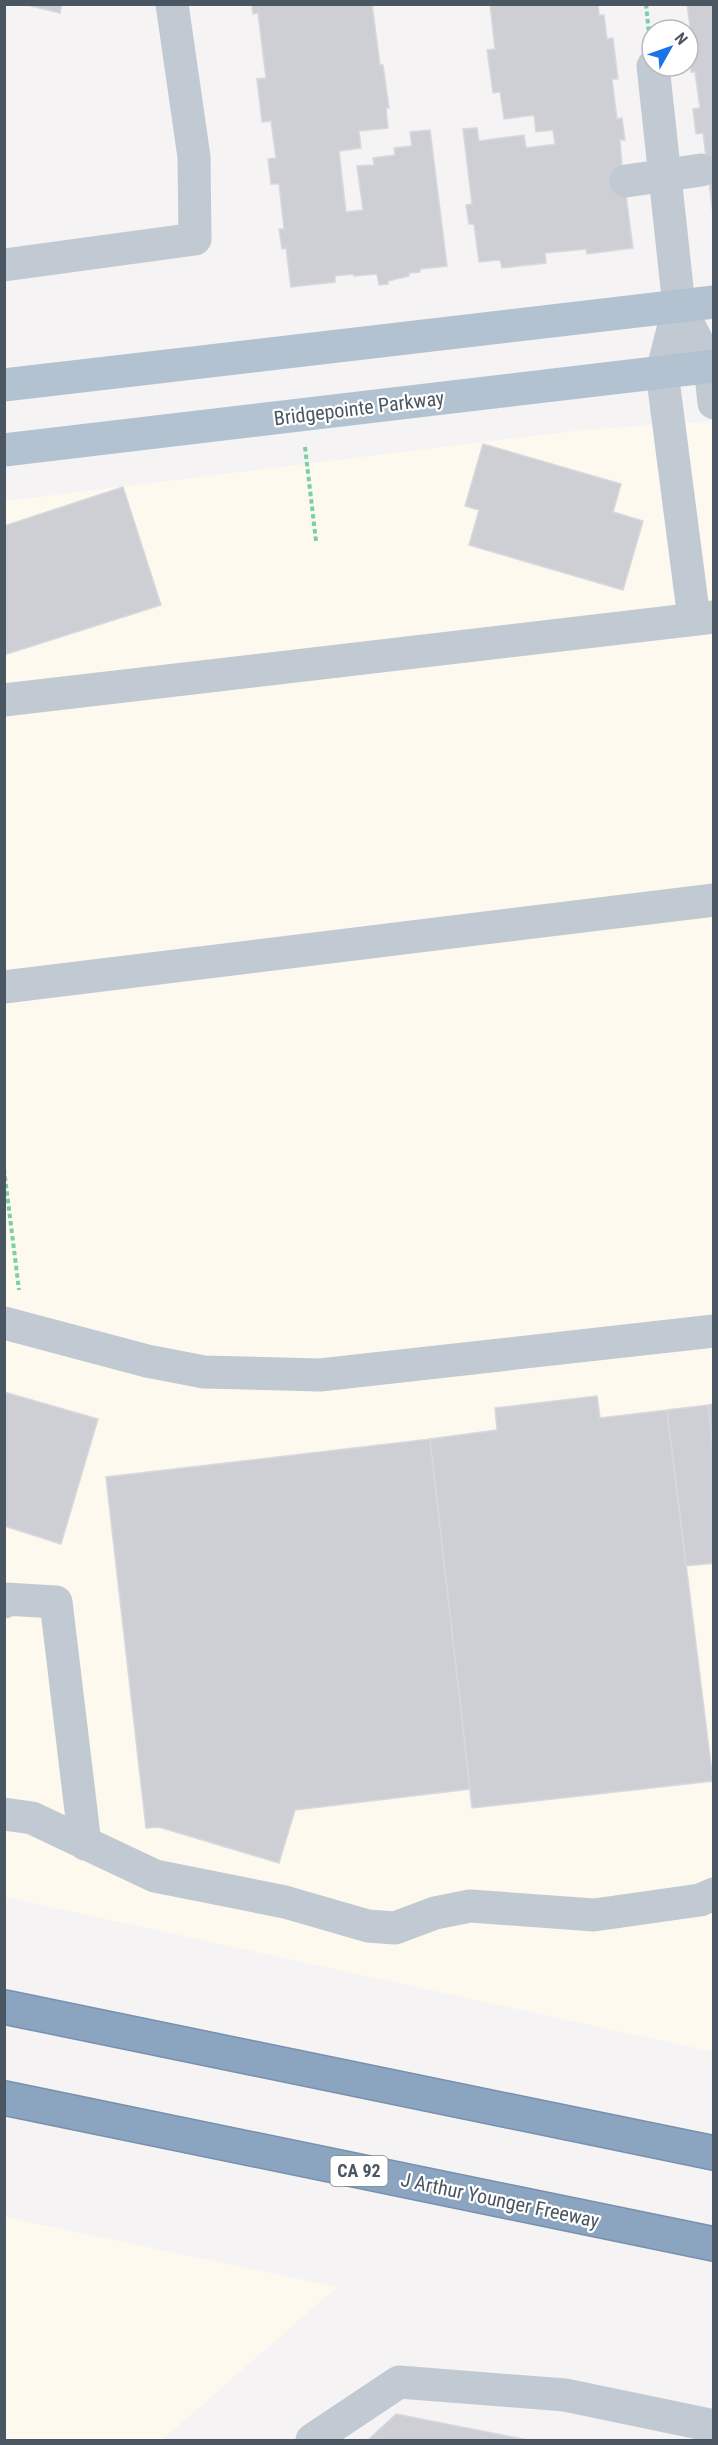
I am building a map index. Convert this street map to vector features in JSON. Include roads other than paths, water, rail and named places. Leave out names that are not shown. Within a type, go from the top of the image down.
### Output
[{"type":"highway","points":[[4,2007],[714,2153]]},
{"type":"highway","name":"J Arthur Younger Freeway","points":[[4,2098],[714,2244]]},
{"type":"main road","points":[[4,385],[714,302]]},
{"type":"main road","name":"Bridgepointe Parkway","points":[[4,450],[712,366]]},
{"type":"lane","points":[[4,265],[195,239],[194,157],[172,4]]},
{"type":"lane","points":[[4,699],[704,618],[662,372],[679,306],[653,78]]},
{"type":"lane","points":[[626,181],[701,170]]},
{"type":"lane","points":[[679,306],[712,366],[714,403]]},
{"type":"lane","points":[[4,987],[714,900]]},
{"type":"lane","points":[[4,1323],[147,1361],[204,1372],[320,1376],[714,1330]]},
{"type":"lane","points":[[4,1602],[5,1599],[56,1602],[85,1844]]},
{"type":"lane","points":[[4,1814],[32,1818],[155,1876],[285,1902],[368,1926],[395,1928],[435,1913],[470,1906],[594,1915],[700,1900],[714,1894]]},
{"type":"lane","points":[[312,2440],[399,2382],[565,2395],[714,2426]]}]
